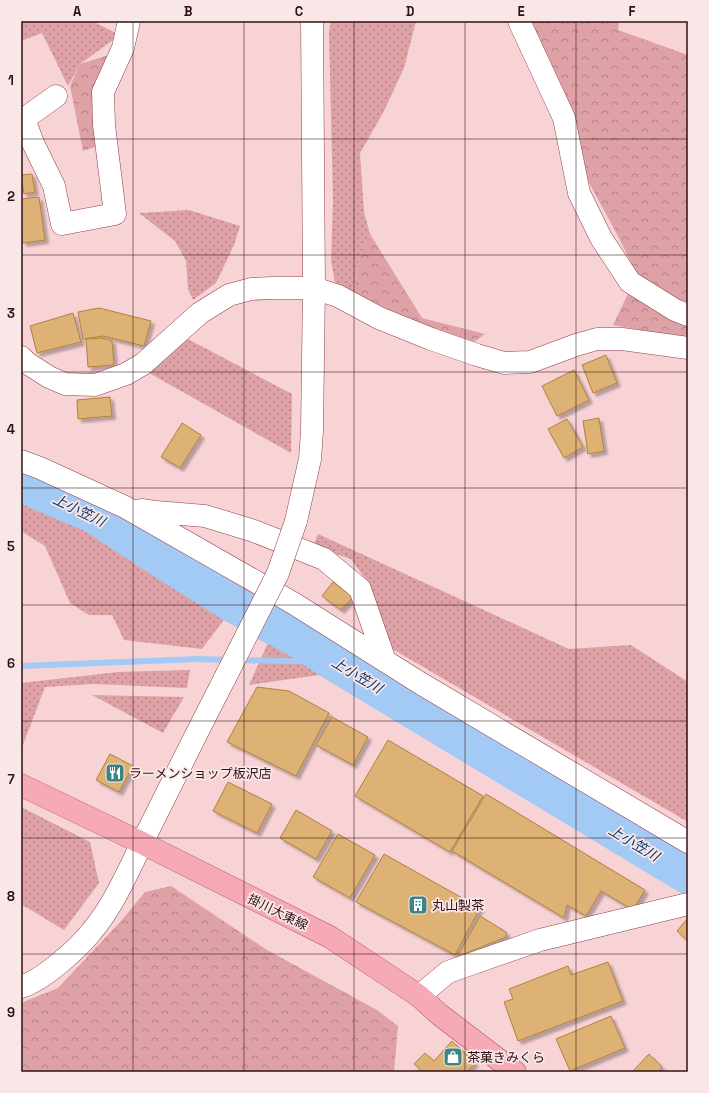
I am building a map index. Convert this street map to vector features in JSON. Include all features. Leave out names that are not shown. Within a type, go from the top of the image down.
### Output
[{"type":"main road","name":"掛川大東線","points":[[21,786],[142,843],[330,937],[419,996],[440,1015],[515,1072]]},
{"type":"street","points":[[56,96],[24,118],[33,143],[54,186],[62,224],[115,214],[104,125],[103,92],[123,48],[129,21]]},
{"type":"street","points":[[21,987],[26,986],[60,964],[93,931],[110,906],[278,573],[296,521],[310,459],[312,431],[314,288],[312,21]]},
{"type":"street","points":[[519,21],[564,118],[579,193],[601,238],[630,282],[675,310],[688,315]]},
{"type":"street","points":[[21,357],[27,363],[48,377],[65,384],[95,385],[126,374],[143,364],[200,313],[229,295],[251,289],[314,288],[338,296],[379,318],[416,333],[504,363],[530,362],[597,339],[622,339],[688,348]]},
{"type":"street","points":[[21,461],[40,468],[132,511],[293,603],[420,683],[688,842]]},
{"type":"street","points":[[132,511],[143,510],[205,516],[254,531],[324,559],[360,589],[385,661]]},
{"type":"street","points":[[419,996],[448,972],[540,940],[687,905]]},
{"type":"green space","points":[[21,21],[92,21],[120,35],[80,64],[68,86],[42,33],[21,41]]},
{"type":"green space","points":[[331,21],[416,21],[404,68],[383,113],[360,153],[364,212],[370,234],[359,258],[354,292],[335,282],[331,261],[333,201],[329,32]]},
{"type":"green space","points":[[527,21],[619,21],[618,30],[688,55],[688,328],[686,338],[613,325],[637,275],[586,177]]},
{"type":"green space","points":[[112,54],[101,145],[83,151],[70,86],[80,64]]},
{"type":"green space","points":[[189,210],[240,226],[234,245],[216,283],[193,300],[188,289],[186,261],[175,241],[139,213]]},
{"type":"green space","points":[[370,234],[422,318],[485,334],[474,342],[406,319],[354,292],[359,258]]},
{"type":"green space","points":[[186,338],[292,394],[291,453],[149,373]]},
{"type":"green space","points":[[21,468],[161,534],[688,848],[688,896],[670,882],[396,718],[319,675],[249,685],[271,636],[229,613],[202,649],[124,640],[112,615],[89,615],[70,603],[45,546],[21,531]]},
{"type":"green space","points":[[318,534],[569,649],[631,645],[688,682],[688,822],[389,647],[367,581],[351,559],[313,546]]},
{"type":"green space","points":[[190,670],[187,688],[94,684],[45,687],[21,750],[21,683],[118,672]]},
{"type":"green space","points":[[92,695],[184,697],[163,733]]},
{"type":"green space","points":[[21,807],[90,842],[99,883],[64,930],[21,904]]},
{"type":"green space","points":[[171,886],[267,950],[377,1010],[398,1026],[394,1072],[21,1072],[21,1003],[58,988],[121,921],[145,892]]},
{"type":"building","points":[[32,174],[35,192],[24,194],[21,175]]},
{"type":"building","points":[[39,197],[45,240],[23,243],[21,232],[21,199]]},
{"type":"building","points":[[99,308],[151,321],[144,346],[103,336],[83,339],[78,312]]},
{"type":"building","points":[[73,313],[81,342],[37,353],[30,326]]},
{"type":"building","points":[[102,338],[112,341],[114,365],[88,367],[86,339]]},
{"type":"building","points":[[606,355],[617,383],[593,393],[582,365]]},
{"type":"building","points":[[574,370],[589,400],[557,416],[542,386]]},
{"type":"building","points":[[110,397],[112,416],[78,419],[77,400]]},
{"type":"building","points":[[599,418],[604,451],[588,454],[583,421]]},
{"type":"building","points":[[567,419],[583,447],[564,458],[548,429]]},
{"type":"building","points":[[182,423],[201,435],[180,468],[161,457]]},
{"type":"building","points":[[333,582],[353,597],[341,610],[322,596]]},
{"type":"building","points":[[257,687],[289,691],[329,713],[296,776],[227,742]]},
{"type":"building","points":[[332,717],[368,737],[353,765],[316,745]]},
{"type":"building","points":[[388,740],[483,796],[450,852],[355,796]]},
{"type":"building","name":"ラーメンショップ板沢店","points":[[110,754],[133,766],[119,792],[96,780]]},
{"type":"building","points":[[228,782],[272,804],[257,833],[213,811]]},
{"type":"building","points":[[486,794],[645,890],[633,910],[601,891],[586,916],[567,905],[564,918],[452,851]]},
{"type":"building","points":[[296,810],[332,831],[316,859],[280,838]]},
{"type":"building","points":[[338,834],[375,855],[350,898],[313,877]]},
{"type":"building","name":"丸山製茶","points":[[384,854],[480,908],[455,955],[356,902]]},
{"type":"building","points":[[480,916],[506,932],[506,937],[457,957]]},
{"type":"building","points":[[688,918],[688,941],[677,931]]},
{"type":"building","points":[[608,962],[623,1001],[518,1041],[504,1002],[513,999],[509,989],[568,966],[571,975]]},
{"type":"building","points":[[611,1016],[625,1048],[570,1071],[556,1039]]},
{"type":"building","name":"茶菓きみくら","points":[[452,1041],[475,1063],[467,1072],[423,1072],[414,1064],[425,1053],[434,1061]]},
{"type":"building","points":[[649,1054],[662,1067],[658,1072],[632,1072]]},
{"type":"waterway","name":"上小笠川","points":[[21,484],[94,515],[236,606],[303,642],[333,662],[688,876]]},
{"type":"waterway","points":[[21,666],[198,659],[229,660]]},
{"type":"waterway","points":[[238,660],[333,662]]},
{"type":"place","name":"ラーメンショップ板沢店","points":[[115,773]]},
{"type":"place","name":"丸山製茶","points":[[418,905]]},
{"type":"place","name":"茶菓きみくら","points":[[453,1057]]}]
